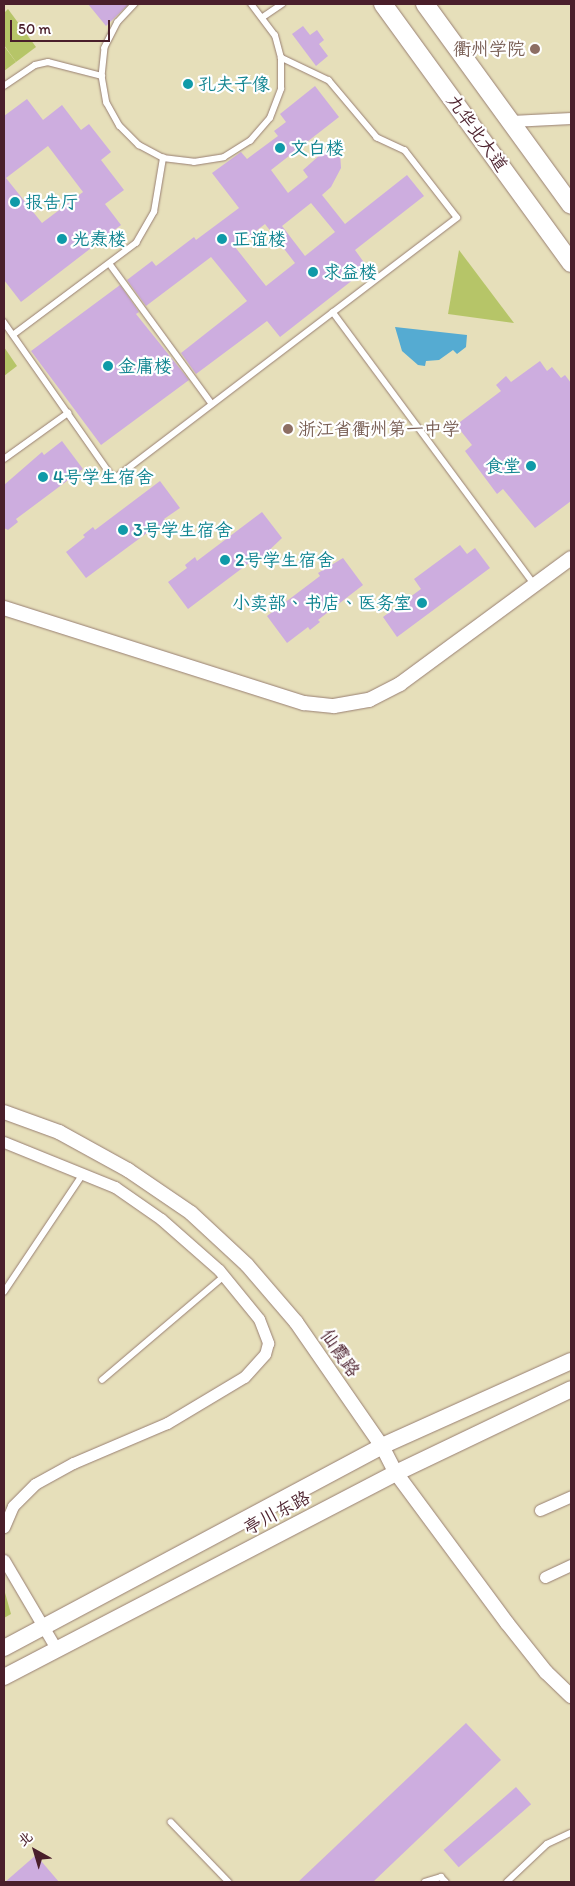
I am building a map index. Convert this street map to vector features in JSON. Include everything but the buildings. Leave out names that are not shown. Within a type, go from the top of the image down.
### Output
[{"type":"main road","name":"九华北大道","points":[[383,4],[571,263]]},
{"type":"main road","name":"九华北大道","points":[[425,4],[571,205]]},
{"type":"main road","name":"亭川东路","points":[[4,1648],[382,1446],[571,1361]]},
{"type":"main road","name":"亭川东路","points":[[4,1678],[396,1473],[571,1389]]},
{"type":"street","points":[[511,121],[571,118]]},
{"type":"street","points":[[4,608],[304,703],[334,706],[369,700],[400,684],[571,558]]},
{"type":"street","name":"仙霞路","points":[[4,1112],[59,1132],[128,1170],[191,1213],[247,1265],[296,1322],[382,1446],[396,1473],[507,1624],[546,1672],[571,1696]]},
{"type":"street","points":[[4,1142],[115,1188],[161,1219],[224,1276],[266,1332],[265,1354],[258,1365],[244,1377],[167,1423],[73,1463],[35,1484],[13,1506],[4,1527]]},
{"type":"street","points":[[540,1510],[571,1496]]},
{"type":"street","points":[[4,1560],[57,1650]]},
{"type":"street","points":[[545,1577],[571,1565]]},
{"type":"lane","points":[[135,4],[118,22],[105,48],[102,76],[107,103],[120,126],[139,146],[163,158],[194,162],[224,157],[250,141],[270,118],[281,89],[281,58],[275,36],[264,17],[251,4]]},
{"type":"lane","points":[[264,17],[282,4]]},
{"type":"lane","points":[[4,322],[114,479],[457,218],[404,151],[377,138],[329,81],[281,58]]},
{"type":"lane","points":[[4,86],[35,65],[48,62],[102,76]]},
{"type":"lane","points":[[13,335],[136,243],[148,227],[154,212],[163,158]]},
{"type":"lane","points":[[110,264],[212,404]]},
{"type":"lane","points":[[333,312],[535,585]]},
{"type":"lane","points":[[4,459],[68,413]]},
{"type":"lane","points":[[4,1292],[83,1174]]},
{"type":"lane","points":[[102,1380],[224,1276]]},
{"type":"lane","points":[[171,1822],[229,1882]]},
{"type":"lane","points":[[507,1882],[547,1844],[571,1834]]},
{"type":"lane","points":[[425,1882],[441,1877],[446,1882]]},
{"type":"green space","points":[[8,9],[36,47],[16,62],[4,45],[4,13]]},
{"type":"green space","points":[[4,46],[16,62],[4,71]]},
{"type":"green space","points":[[459,250],[514,323],[448,314]]},
{"type":"green space","points":[[4,347],[17,366],[4,376]]},
{"type":"green space","points":[[4,1589],[11,1614],[4,1618]]},
{"type":"water","points":[[395,327],[467,335],[466,347],[457,354],[453,350],[439,360],[426,361],[425,366],[418,365],[402,351]]},
{"type":"place","name":"衢州学院","points":[[535,49]]},
{"type":"place","name":"孔夫子像","points":[[188,84]]},
{"type":"place","name":"文白楼","points":[[280,148]]},
{"type":"place","name":"报告厅","points":[[15,202]]},
{"type":"place","name":"光焘楼","points":[[62,239]]},
{"type":"place","name":"正谊楼","points":[[222,239]]},
{"type":"place","name":"求益楼","points":[[313,272]]},
{"type":"place","name":"金庸楼","points":[[108,366]]},
{"type":"place","name":"浙江省衢州第一中学","points":[[288,429]]},
{"type":"place","name":"食堂","points":[[531,466]]},
{"type":"place","name":"4号学生宿舍","points":[[43,477]]},
{"type":"place","name":"3号学生宿舍","points":[[123,530]]},
{"type":"place","name":"2号学生宿舍","points":[[225,560]]},
{"type":"place","name":"小卖部、书店、医务室","points":[[422,603]]}]
